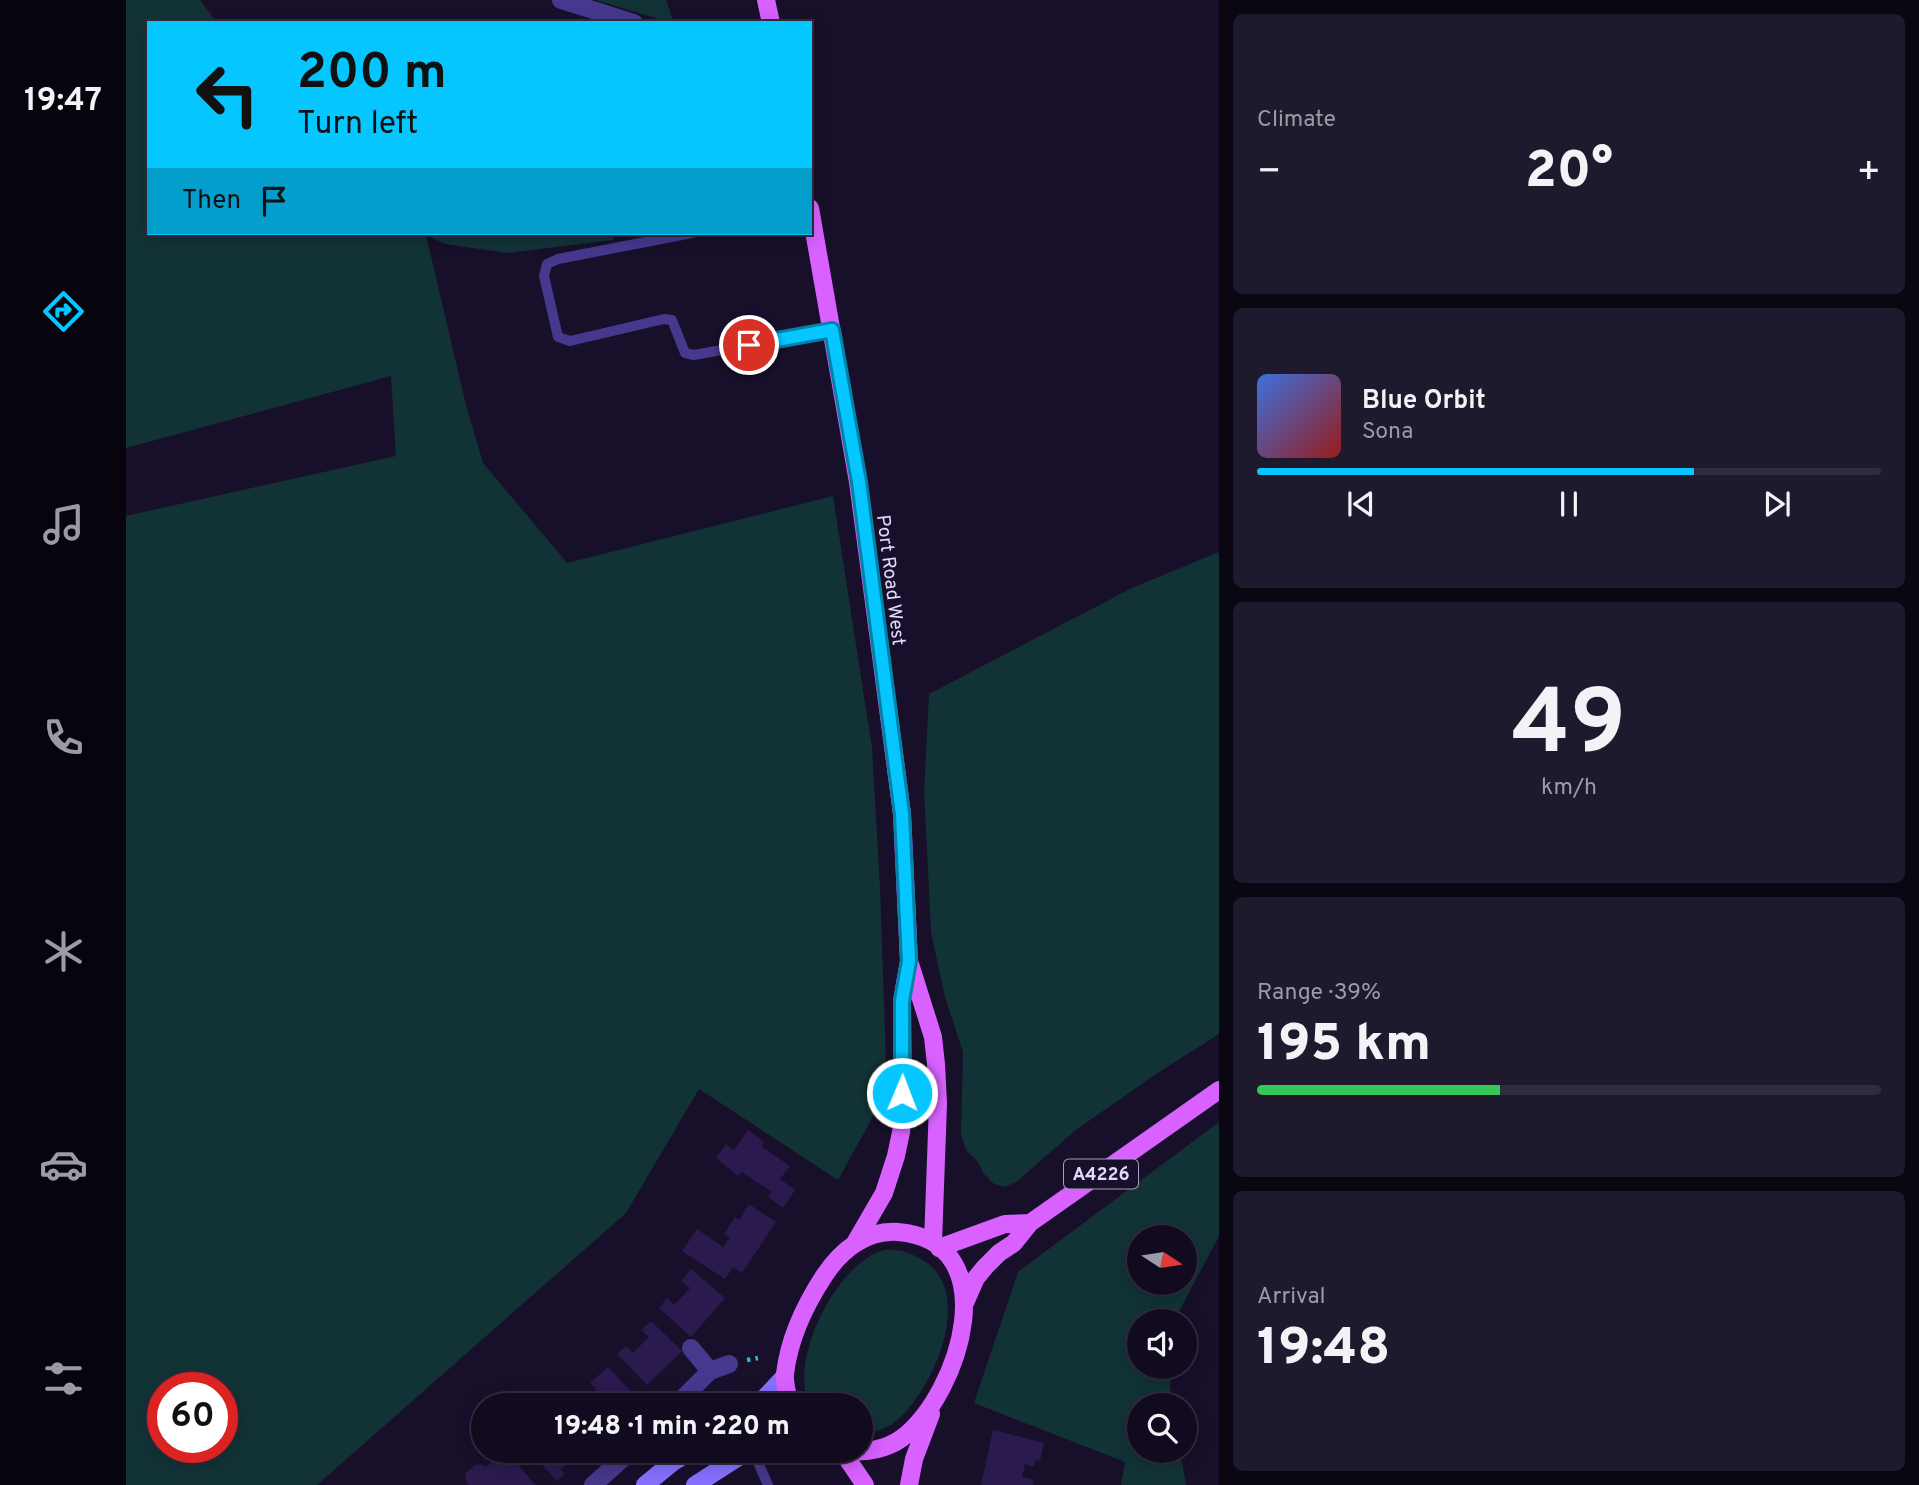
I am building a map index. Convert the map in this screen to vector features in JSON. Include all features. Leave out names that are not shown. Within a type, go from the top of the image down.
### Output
[{"type":"main road","points":[[766,0],[771,21]]},
{"type":"main road","name":"Port Road West","points":[[812,220],[859,482],[902,814],[909,961],[902,1001],[903,1112],[898,1144],[884,1193],[855,1243]]},
{"type":"main road","name":"Port Road West","points":[[909,961],[933,1037],[936,1064],[936,1245]]},
{"type":"main road","name":"A4226","points":[[965,1304],[976,1278],[999,1253],[1014,1243],[1030,1223],[1219,1090]]},
{"type":"main road","name":"A4226","points":[[936,1245],[1005,1224],[1030,1223]]},
{"type":"main road","points":[[787,1393],[784,1377],[804,1311],[828,1270],[839,1257],[855,1243],[869,1236],[893,1232],[909,1233],[936,1245],[954,1265],[962,1286],[964,1326],[958,1351],[914,1459],[909,1485]]},
{"type":"main road","points":[[769,1393],[784,1377]]},
{"type":"main road","points":[[873,1450],[902,1438],[939,1394]]},
{"type":"main road","points":[[645,1485],[672,1463]]},
{"type":"main road","points":[[695,1485],[731,1463]]},
{"type":"main road","points":[[851,1463],[865,1485]]},
{"type":"street","points":[[561,0],[628,21]]},
{"type":"street","points":[[691,1348],[710,1371]]},
{"type":"street","points":[[688,1393],[710,1371],[729,1364]]},
{"type":"street","points":[[593,1485],[618,1463]]},
{"type":"lane","points":[[682,235],[558,259],[547,264],[544,276],[558,337],[570,341],[664,319],[672,320],[685,353],[694,355],[832,330]]},
{"type":"lane","points":[[757,1463],[768,1485]]},
{"type":"green space","points":[[126,0],[200,0],[216,21],[147,21],[147,235],[426,235],[466,405],[483,463],[567,563],[833,496],[872,748],[887,1091],[838,1180],[699,1089],[626,1213],[317,1485],[126,1485],[126,516],[396,456],[391,376],[126,448]]},
{"type":"green space","points":[[595,0],[666,0],[673,21]]},
{"type":"green space","points":[[426,235],[613,235],[613,240],[507,253],[445,244]]},
{"type":"green space","points":[[1219,552],[1219,1034],[1076,1130],[1016,1182],[1005,1187],[994,1184],[966,1150],[961,1134],[963,1052],[945,997],[931,932],[924,792],[929,694],[1132,588]]},
{"type":"green space","points":[[1219,1122],[1219,1236],[1197,1278],[1197,1225],[1127,1225],[1127,1295],[1188,1295],[1180,1309],[1127,1309],[1127,1379],[1170,1379],[1171,1393],[1127,1393],[1127,1463],[1182,1463],[1186,1485],[1121,1485],[1125,1462],[974,1403],[1018,1272]]},
{"type":"green space","points":[[884,1250],[896,1250],[915,1256],[934,1270],[945,1289],[948,1312],[944,1337],[925,1386],[896,1421],[873,1432],[873,1393],[807,1393],[805,1386],[805,1364],[821,1316],[849,1273],[866,1258]]},
{"type":"building","points":[[748,1130],[764,1142],[761,1146],[790,1166],[780,1179],[795,1190],[783,1208],[768,1197],[772,1192],[742,1172],[738,1176],[716,1158],[726,1144],[734,1150]]},
{"type":"building","points":[[749,1204],[776,1222],[742,1273],[733,1267],[725,1279],[682,1251],[697,1229],[723,1247],[730,1237],[724,1234],[735,1217],[739,1220]]},
{"type":"building","points":[[691,1269],[725,1298],[691,1337],[659,1308],[667,1298],[674,1305],[690,1288],[681,1281]]},
{"type":"building","points":[[651,1321],[682,1351],[647,1385],[617,1354],[626,1346],[633,1353],[649,1337],[641,1330]]},
{"type":"building","points":[[608,1367],[632,1393],[593,1393],[597,1390],[590,1383]]},
{"type":"building","points":[[993,1430],[1044,1443],[1040,1461],[1036,1459],[1034,1467],[1025,1464],[1022,1477],[1034,1480],[1033,1485],[981,1485]]},
{"type":"building","points":[[516,1463],[536,1485],[469,1485],[466,1481],[465,1474],[475,1465]]},
{"type":"building","points":[[540,1463],[568,1463],[561,1469],[565,1474],[557,1481]]},
{"type":"route","points":[[749,345],[832,330],[859,482],[902,814],[909,961],[902,1001],[902,1093]]}]
